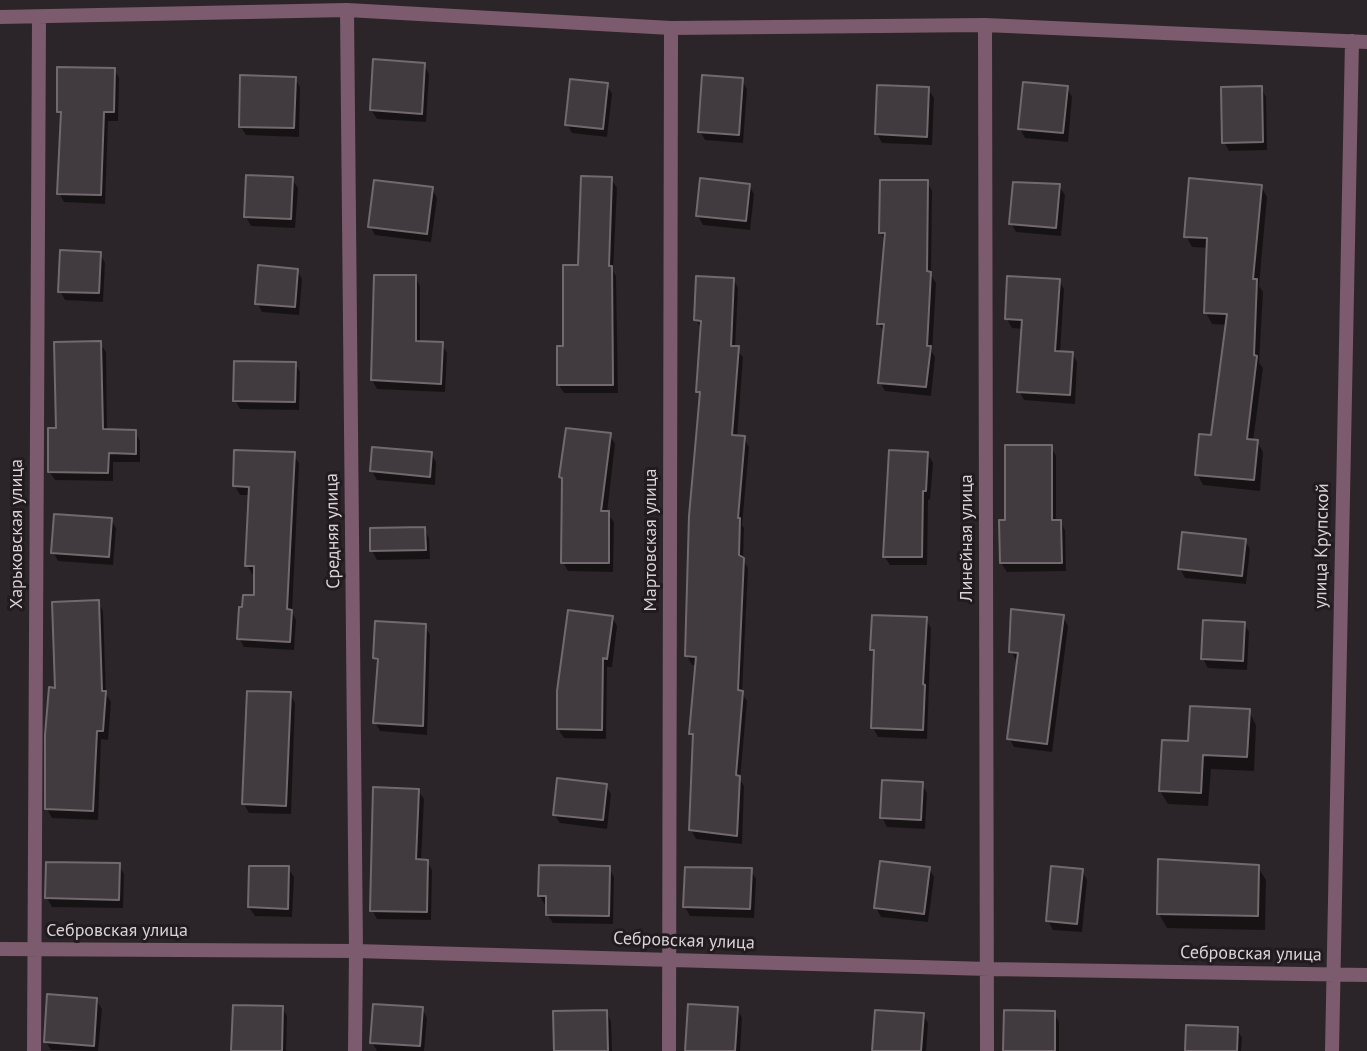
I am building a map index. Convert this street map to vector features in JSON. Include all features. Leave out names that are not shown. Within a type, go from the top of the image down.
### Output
[{"type":"street","points":[[0,16],[39,18],[347,10],[671,28],[985,25],[1367,42]]},
{"type":"street","name":"Средняя улица","points":[[347,10],[355,1051]]},
{"type":"street","name":"Харьковская улица","points":[[34,1051],[39,18]]},
{"type":"street","name":"Линейная улица","points":[[985,25],[987,1051]]},
{"type":"street","name":"Мартовская улица","points":[[669,1051],[671,28]]},
{"type":"street","name":"улица Крупской","points":[[1332,1051],[1352,41]]},
{"type":"street","name":"Себровская улица","points":[[0,949],[356,951],[988,969],[1367,975]]},
{"type":"building","points":[[373,59],[425,63],[422,114],[370,110]]},
{"type":"building","points":[[57,67],[115,68],[114,112],[104,112],[101,195],[57,194],[61,112],[57,112]]},
{"type":"building","points":[[240,75],[296,77],[294,128],[239,127]]},
{"type":"building","points":[[702,75],[743,78],[739,135],[698,132]]},
{"type":"building","points":[[570,79],[608,83],[603,129],[565,125]]},
{"type":"building","points":[[1023,82],[1068,86],[1063,133],[1018,129]]},
{"type":"building","points":[[877,85],[929,87],[927,137],[875,134]]},
{"type":"building","points":[[1262,86],[1263,142],[1222,143],[1221,87]]},
{"type":"building","points":[[246,175],[293,177],[291,219],[244,217]]},
{"type":"building","points":[[581,176],[612,177],[609,266],[612,266],[613,385],[557,385],[557,346],[563,346],[563,265],[578,265]]},
{"type":"building","points":[[700,178],[750,184],[746,221],[696,216]]},
{"type":"building","points":[[1189,178],[1262,185],[1253,279],[1257,279],[1254,355],[1257,356],[1247,439],[1258,440],[1254,480],[1195,475],[1199,434],[1211,435],[1227,314],[1204,313],[1207,238],[1184,237]]},
{"type":"building","points":[[374,180],[433,187],[427,234],[368,227]]},
{"type":"building","points":[[880,180],[928,180],[927,271],[931,272],[927,346],[931,346],[926,387],[878,383],[884,324],[877,324],[885,233],[879,233]]},
{"type":"building","points":[[1013,182],[1060,184],[1056,228],[1009,224]]},
{"type":"building","points":[[60,250],[101,252],[99,293],[58,292]]},
{"type":"building","points":[[258,265],[298,269],[295,307],[255,304]]},
{"type":"building","points":[[374,275],[416,275],[416,341],[443,342],[441,384],[371,380]]},
{"type":"building","points":[[696,276],[734,278],[731,346],[739,346],[732,435],[745,436],[738,518],[739,555],[744,558],[738,690],[743,691],[736,775],[740,776],[737,836],[689,830],[693,734],[689,734],[696,657],[685,656],[689,516],[700,392],[696,392],[701,321],[694,320]]},
{"type":"building","points":[[1007,276],[1060,279],[1055,351],[1073,352],[1070,395],[1017,392],[1022,320],[1005,319]]},
{"type":"building","points":[[101,341],[103,429],[136,430],[136,454],[109,453],[108,473],[48,472],[48,428],[56,428],[54,342]]},
{"type":"building","points":[[234,361],[296,362],[295,402],[233,401]]},
{"type":"building","points":[[566,428],[611,433],[601,511],[609,511],[609,563],[561,563],[562,478],[559,477]]},
{"type":"building","points":[[1005,445],[1052,445],[1052,520],[1061,520],[1062,563],[1000,563],[999,520],[1005,520]]},
{"type":"building","points":[[372,447],[432,452],[430,477],[370,471]]},
{"type":"building","points":[[234,450],[295,452],[287,609],[292,610],[290,642],[237,639],[239,607],[242,607],[243,595],[254,595],[254,566],[245,566],[249,487],[233,486]]},
{"type":"building","points":[[889,450],[928,452],[926,491],[923,491],[922,557],[883,557]]},
{"type":"building","points":[[54,514],[112,518],[109,557],[51,553]]},
{"type":"building","points":[[425,527],[426,550],[370,551],[370,528]]},
{"type":"building","points":[[1182,532],[1246,539],[1242,576],[1178,569]]},
{"type":"building","points":[[99,600],[102,691],[106,691],[103,731],[97,731],[93,811],[45,809],[45,735],[49,687],[55,688],[52,602]]},
{"type":"building","points":[[1011,609],[1064,615],[1047,744],[1007,739],[1018,653],[1009,652]]},
{"type":"building","points":[[568,610],[613,616],[607,659],[603,658],[602,730],[557,729],[557,691]]},
{"type":"building","points":[[872,615],[927,617],[923,730],[871,728],[874,650],[870,650]]},
{"type":"building","points":[[1203,620],[1245,622],[1243,661],[1201,659]]},
{"type":"building","points":[[375,621],[426,624],[423,726],[373,723],[378,659],[373,658]]},
{"type":"building","points":[[247,691],[291,692],[286,806],[242,804]]},
{"type":"building","points":[[1190,706],[1250,709],[1247,757],[1203,755],[1201,793],[1159,791],[1162,740],[1188,741]]},
{"type":"building","points":[[557,778],[607,784],[603,820],[553,815]]},
{"type":"building","points":[[882,780],[923,782],[921,820],[880,818]]},
{"type":"building","points":[[373,787],[419,789],[416,859],[428,860],[427,912],[370,911]]},
{"type":"building","points":[[1158,859],[1259,865],[1258,916],[1157,914]]},
{"type":"building","points":[[880,861],[930,867],[924,914],[874,908]]},
{"type":"building","points":[[46,862],[120,863],[119,900],[45,898]]},
{"type":"building","points":[[539,865],[610,866],[609,916],[546,915],[546,896],[538,896]]},
{"type":"building","points":[[249,866],[289,866],[288,909],[248,907]]},
{"type":"building","points":[[1051,866],[1083,869],[1077,924],[1046,921]]},
{"type":"building","points":[[685,867],[752,868],[750,909],[683,907]]},
{"type":"building","points":[[47,994],[97,998],[94,1046],[44,1042]]},
{"type":"building","points":[[373,1004],[423,1007],[420,1046],[370,1043]]},
{"type":"building","points":[[688,1004],[738,1007],[735,1051],[685,1051]]},
{"type":"building","points":[[233,1005],[283,1006],[282,1051],[231,1051]]},
{"type":"building","points":[[607,1010],[608,1051],[554,1051],[553,1011]]},
{"type":"building","points":[[875,1010],[924,1013],[921,1051],[872,1051]]},
{"type":"building","points":[[1004,1010],[1055,1011],[1055,1051],[1003,1051]]},
{"type":"building","points":[[1186,1025],[1238,1027],[1237,1051],[1185,1051]]}]
